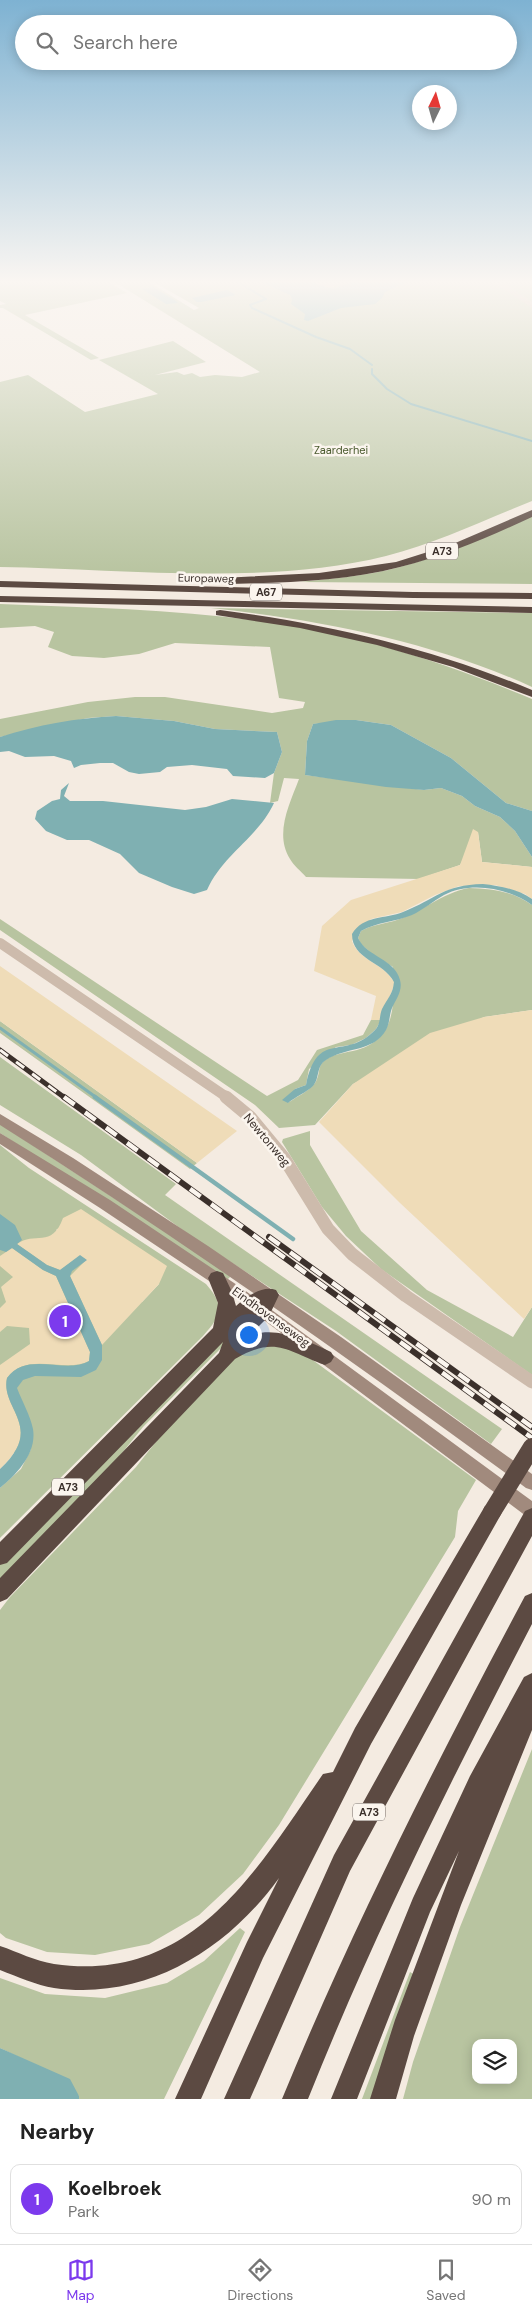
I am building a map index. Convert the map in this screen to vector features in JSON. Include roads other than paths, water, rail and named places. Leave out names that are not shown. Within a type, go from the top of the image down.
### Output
[{"type":"highway","name":"A73","points":[[172,582],[279,580],[379,569],[425,558],[532,513]]},
{"type":"highway","name":"A67","points":[[0,576],[172,582],[532,587]]},
{"type":"highway","name":"Europaweg","points":[[0,584],[403,595],[532,596]]},
{"type":"highway","name":"Europaweg","points":[[0,590],[225,597],[532,602]]},
{"type":"highway","name":"A67","points":[[0,599],[532,610]]},
{"type":"highway","name":"A67","points":[[49,601],[214,612],[302,624],[362,637],[436,657],[532,694]]},
{"type":"highway","name":"A73","points":[[217,1278],[226,1296],[228,1308],[221,1332]]},
{"type":"highway","name":"A73","points":[[0,1556],[221,1332],[261,1303]]},
{"type":"highway","name":"A73","points":[[216,1369],[233,1341],[261,1303]]},
{"type":"highway","name":"A73","points":[[0,1592],[229,1354],[241,1346],[264,1339],[290,1341],[325,1357]]},
{"type":"highway","points":[[188,2099],[255,1950],[363,1736],[492,1512],[532,1447]]},
{"type":"highway","name":"A73","points":[[237,2099],[342,1863],[526,1526]]},
{"type":"highway","points":[[295,2099],[326,2020],[391,1881],[468,1725],[532,1603]]},
{"type":"highway","points":[[344,2099],[421,1906],[478,1784],[532,1684]]},
{"type":"highway","points":[[383,2099],[391,2067],[448,1904],[494,1791],[532,1705]]},
{"type":"highway","points":[[0,1958],[53,1976],[94,1979],[128,1976],[159,1965],[189,1948],[214,1930],[244,1903],[269,1872],[363,1736]]},
{"type":"main road","name":"Eindhovenseweg","points":[[0,1119],[143,1210],[261,1303],[325,1357],[532,1511]]},
{"type":"main road","name":"Eindhovenseweg","points":[[0,1138],[217,1278],[261,1303],[532,1482]]},
{"type":"street","name":"Newtonweg","points":[[0,942],[220,1091],[250,1117],[284,1158],[328,1229],[352,1254],[406,1296],[532,1382]]},
{"type":"water","points":[[116,716],[174,721],[215,729],[277,732],[282,752],[274,773],[265,778],[233,776],[227,769],[192,765],[167,767],[160,772],[139,774],[129,772],[113,763],[81,765],[74,768],[71,761],[54,756],[25,757],[9,751],[0,752],[0,737],[57,723]]},
{"type":"water","points":[[336,720],[356,720],[391,725],[451,758],[506,803],[532,811],[532,857],[515,831],[500,817],[475,806],[462,796],[441,788],[424,790],[386,787],[305,775],[307,741],[313,724]]},
{"type":"water","points":[[69,783],[64,796],[70,801],[103,801],[185,810],[206,807],[232,799],[274,803],[259,827],[222,866],[207,890],[194,894],[139,873],[120,854],[89,840],[67,840],[46,831],[35,819],[37,811],[52,801],[60,799],[61,790]]},
{"type":"water","points":[[483,884],[515,890],[532,899],[532,905],[512,894],[501,891],[489,888],[466,888],[444,895],[412,915],[361,931],[358,938],[362,944],[393,967],[400,980],[400,991],[392,1008],[386,1030],[381,1037],[367,1046],[326,1060],[319,1069],[313,1086],[288,1103],[282,1100],[295,1089],[306,1085],[311,1068],[317,1057],[325,1051],[353,1044],[364,1039],[378,1025],[382,1009],[391,993],[394,982],[383,969],[357,950],[353,943],[352,934],[357,928],[368,921],[403,912],[449,890]]},
{"type":"water","points":[[0,1214],[15,1225],[22,1240],[17,1244],[47,1265],[60,1270],[80,1255],[87,1260],[72,1271],[70,1276],[102,1345],[102,1360],[96,1370],[81,1377],[35,1376],[23,1380],[17,1388],[33,1429],[32,1446],[29,1455],[19,1470],[0,1488],[0,1469],[13,1454],[20,1441],[21,1430],[9,1399],[7,1378],[15,1370],[35,1364],[79,1365],[89,1361],[90,1352],[56,1276],[43,1270],[12,1248],[6,1252],[0,1250]]},
{"type":"water","points":[[0,2048],[70,2079],[79,2099],[0,2099]]},
{"type":"waterway","points":[[377,379],[387,389],[411,404],[532,441]]},
{"type":"waterway","points":[[0,1028],[97,1098]]},
{"type":"waterway","points":[[95,1097],[293,1239]]},
{"type":"railway","points":[[0,1050],[65,1098]]},
{"type":"railway","points":[[64,1097],[532,1438]]},
{"type":"railway","points":[[269,1237],[532,1427]]},
{"type":"place","name":"Koelbroek","points":[[65,1321]]},
{"type":"park label","name":"Zaarderhei","points":[[341,450]]}]
